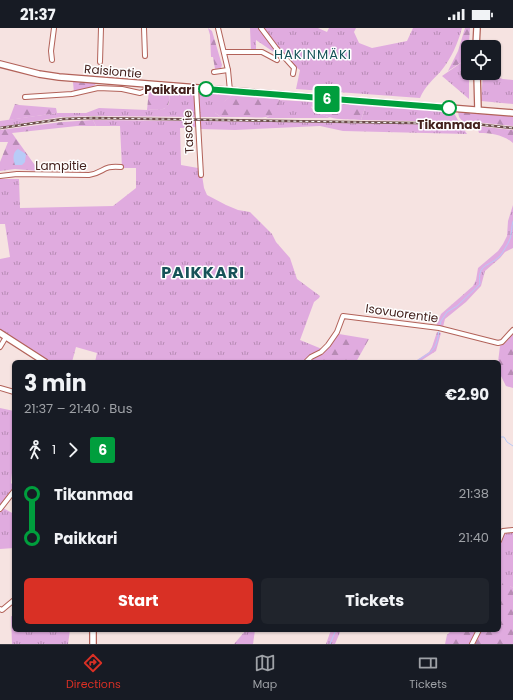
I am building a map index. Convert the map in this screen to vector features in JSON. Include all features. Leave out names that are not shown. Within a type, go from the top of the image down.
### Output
[{"type":"main road","points":[[476,40],[477,28]]},
{"type":"main road","name":"Raisiontie","points":[[0,64],[39,74],[59,77],[513,113]]},
{"type":"main road","points":[[477,80],[478,110]]},
{"type":"main road","points":[[0,333],[42,360]]},
{"type":"main road","points":[[93,644],[94,632]]},
{"type":"street","points":[[52,60],[51,51],[54,28]]},
{"type":"street","points":[[100,62],[101,28]]},
{"type":"street","points":[[144,28],[145,56]]},
{"type":"street","points":[[218,28],[228,70],[230,91]]},
{"type":"street","points":[[261,28],[294,68],[293,74]]},
{"type":"street","points":[[224,52],[262,52],[271,55],[277,60]]},
{"type":"street","points":[[214,72],[228,70]]},
{"type":"street","points":[[25,97],[72,94],[103,88],[122,89],[140,93],[145,91],[147,84]]},
{"type":"street","name":"Tasotie","points":[[196,88],[201,175]]},
{"type":"street","name":"Lampitie","points":[[0,176],[17,174],[94,175],[108,166],[121,167]]},
{"type":"street","name":"Isovuorentie","points":[[308,360],[321,352],[328,345],[337,332],[343,316],[440,328],[498,343],[502,342],[513,330]]},
{"type":"street","points":[[0,347],[6,337]]},
{"type":"street","points":[[0,388],[12,391]]},
{"type":"street","points":[[0,509],[12,494]]},
{"type":"street","points":[[501,536],[503,531],[513,530]]},
{"type":"street","points":[[0,609],[2,610],[12,602]]},
{"type":"street","points":[[472,644],[478,632]]},
{"type":"green space","points":[[208,28],[212,31],[222,65],[221,68],[215,69],[213,57],[211,57],[210,35]]},
{"type":"green space","points":[[250,28],[318,28],[327,32],[329,28],[356,28],[354,32],[359,43],[372,48],[407,41],[413,28],[462,28],[448,61],[420,98],[296,89],[300,70],[256,40],[256,52],[251,52]]},
{"type":"green space","points":[[465,28],[470,28],[469,40],[461,40]]},
{"type":"green space","points":[[461,41],[461,63],[448,71]]},
{"type":"green space","points":[[461,63],[461,80],[469,80],[469,99],[442,76]]},
{"type":"green space","points":[[501,78],[513,80],[513,104],[481,101],[482,80],[501,80]]},
{"type":"green space","points":[[73,82],[96,83],[95,85],[74,93]]},
{"type":"green space","points":[[149,90],[170,91],[169,103],[166,108],[159,110],[147,110]]},
{"type":"green space","points":[[170,91],[194,93],[196,117],[61,117],[0,127],[0,121],[57,113],[86,113],[99,108],[147,110],[164,109],[169,104]]},
{"type":"green space","points":[[199,93],[232,95],[215,113],[221,117],[199,117]]},
{"type":"green space","points":[[232,95],[275,98],[280,100],[279,107],[273,114],[258,118],[221,117],[215,113],[216,108]]},
{"type":"green space","points":[[280,100],[314,102],[311,107],[316,112],[330,118],[266,118],[276,110],[279,106]]},
{"type":"green space","points":[[321,101],[365,105],[365,108],[361,120],[340,119],[328,117],[316,111],[311,106],[314,102]]},
{"type":"green space","points":[[15,104],[56,108],[57,113],[9,120]]},
{"type":"green space","points":[[365,105],[450,111],[454,113],[459,122],[361,120]]},
{"type":"green space","points":[[458,112],[513,116],[513,126],[463,122],[459,117]]},
{"type":"green space","points":[[93,120],[196,121],[197,127],[180,128],[181,165],[198,168],[199,175],[202,175],[204,188],[207,195],[238,210],[250,212],[272,234],[276,242],[290,258],[297,279],[320,296],[314,302],[300,340],[322,349],[311,354],[305,360],[95,360],[97,353],[76,347],[73,360],[46,360],[0,330],[0,259],[10,257],[5,224],[0,224],[0,179],[19,179],[20,208],[113,206],[136,188],[136,168],[122,168],[120,126],[96,126]]},
{"type":"green space","points":[[93,120],[96,126],[77,126],[12,133],[39,171],[15,169],[0,171],[0,162],[8,142],[0,142],[0,130],[62,122]]},
{"type":"green space","points":[[199,121],[461,125],[467,134],[343,131],[320,126],[235,130],[200,129]]},
{"type":"green space","points":[[477,126],[513,130],[513,143],[506,138],[497,135],[479,133]]},
{"type":"green space","points":[[513,205],[513,248],[505,252],[485,271],[481,286],[466,302],[445,319],[443,327],[436,326],[441,314],[473,286],[476,280],[478,268],[498,251],[503,244],[507,236],[508,221]]},
{"type":"green space","points":[[437,332],[441,333],[436,351],[422,360],[417,360],[429,352]]},
{"type":"green space","points":[[339,334],[369,339],[357,360],[312,360],[324,352]]},
{"type":"green space","points":[[513,334],[513,388],[506,386],[501,376],[501,360],[498,360],[500,346]]},
{"type":"green space","points":[[0,408],[12,411],[12,489],[0,505]]},
{"type":"green space","points":[[3,508],[12,513],[12,548],[0,549],[0,513]]},
{"type":"green space","points":[[509,532],[513,533],[513,588],[510,586],[501,588],[501,542],[503,535]]},
{"type":"green space","points":[[503,581],[509,582],[510,586],[513,588],[513,644],[475,644],[480,632],[501,632],[501,587]]},
{"type":"green space","points":[[11,616],[12,632],[70,632],[68,644],[12,644]]},
{"type":"green space","points":[[244,632],[255,632],[253,644],[234,644]]},
{"type":"green space","points":[[330,632],[340,632],[335,644],[326,644]]},
{"type":"green space","points":[[450,632],[475,632],[470,644],[445,644],[447,635]]},
{"type":"water","points":[[18,149],[26,154],[25,162],[22,165],[15,165],[14,163],[14,154]]},
{"type":"waterway","points":[[440,325],[447,312],[457,306],[480,284],[480,272],[482,269],[500,256],[510,239],[513,221]]},
{"type":"waterway","points":[[418,360],[435,347],[439,331]]},
{"type":"waterway","points":[[501,437],[504,437],[507,442],[513,446]]},
{"type":"waterway","points":[[330,644],[335,632]]},
{"type":"railway","points":[[0,128],[63,119],[93,118],[475,124],[513,128]]},
{"type":"bus line","name":"6","points":[[206,89],[449,108]]},
{"type":"place","name":"Paikkari","points":[[206,89]]},
{"type":"place","name":"Tikanmaa","points":[[449,108]]},
{"type":"district","name":"HAKINMÄKI","points":[[313,54]]},
{"type":"district","name":"PAIKKARI","points":[[203,272]]}]
